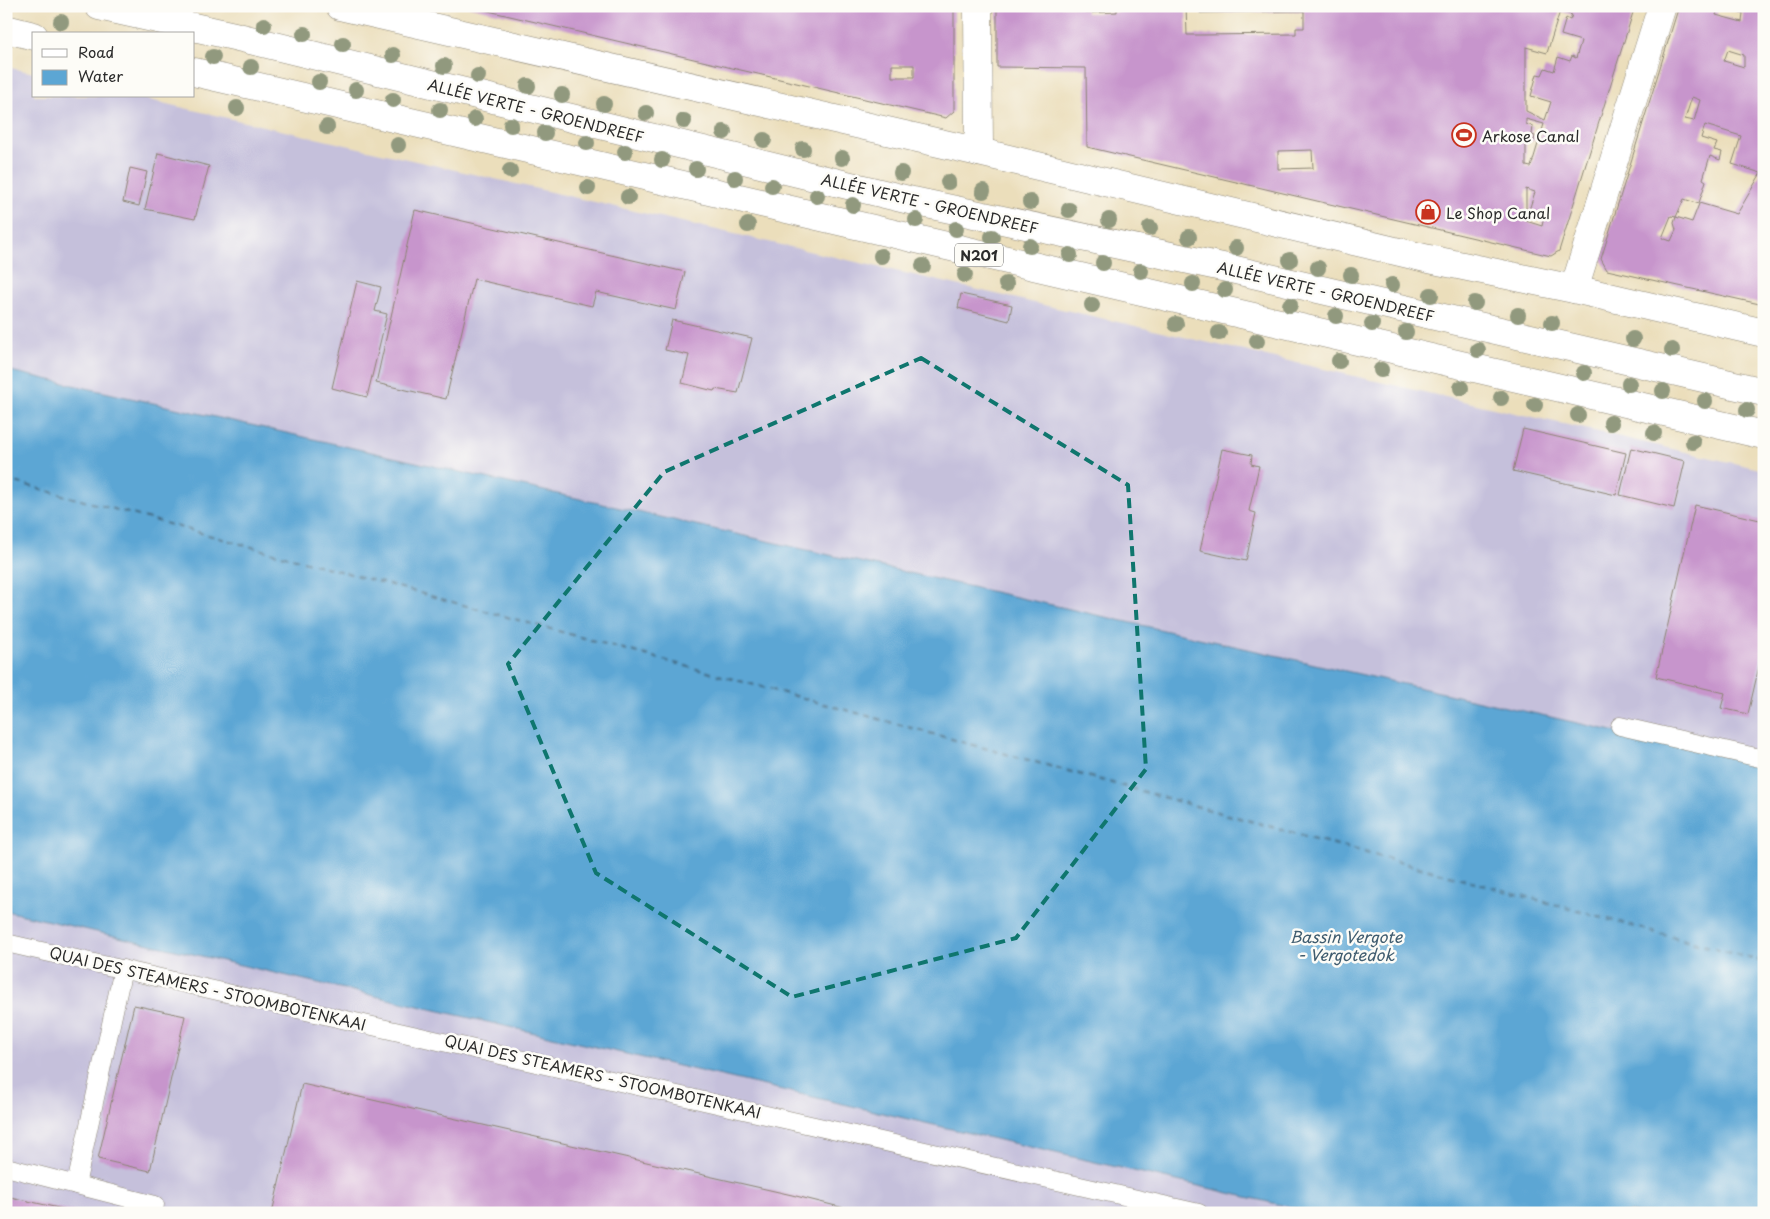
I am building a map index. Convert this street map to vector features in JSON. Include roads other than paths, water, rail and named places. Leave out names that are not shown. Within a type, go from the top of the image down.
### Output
[{"type":"main road","name":"ALLÉE VERTE - GROENDREEF","points":[[99,6],[253,41],[912,201],[1227,268],[1764,392]]},
{"type":"main road","points":[[340,6],[979,152],[1429,259],[1574,289],[1764,333]]},
{"type":"main road","points":[[978,6],[979,152]]},
{"type":"main road","points":[[1574,289],[1662,6]]},
{"type":"main road","points":[[6,30],[32,36]]},
{"type":"main road","name":"N201","points":[[195,72],[1764,435]]},
{"type":"lane","points":[[1620,726],[1764,759]]},
{"type":"lane","name":"QUAI DES STEAMERS - STOOMBOTENKAAI","points":[[6,942],[1199,1213]]},
{"type":"lane","points":[[76,1185],[123,969]]},
{"type":"lane","points":[[6,1167],[155,1205]]},
{"type":"water","name":"Bassin Vergote - Vergotedok","points":[[6,370],[1764,765],[1764,1213],[1316,1213],[6,911]]},
{"type":"place","name":"Arkose Canal","points":[[1464,135]]},
{"type":"place","name":"Le Shop Canal","points":[[1428,212]]}]
